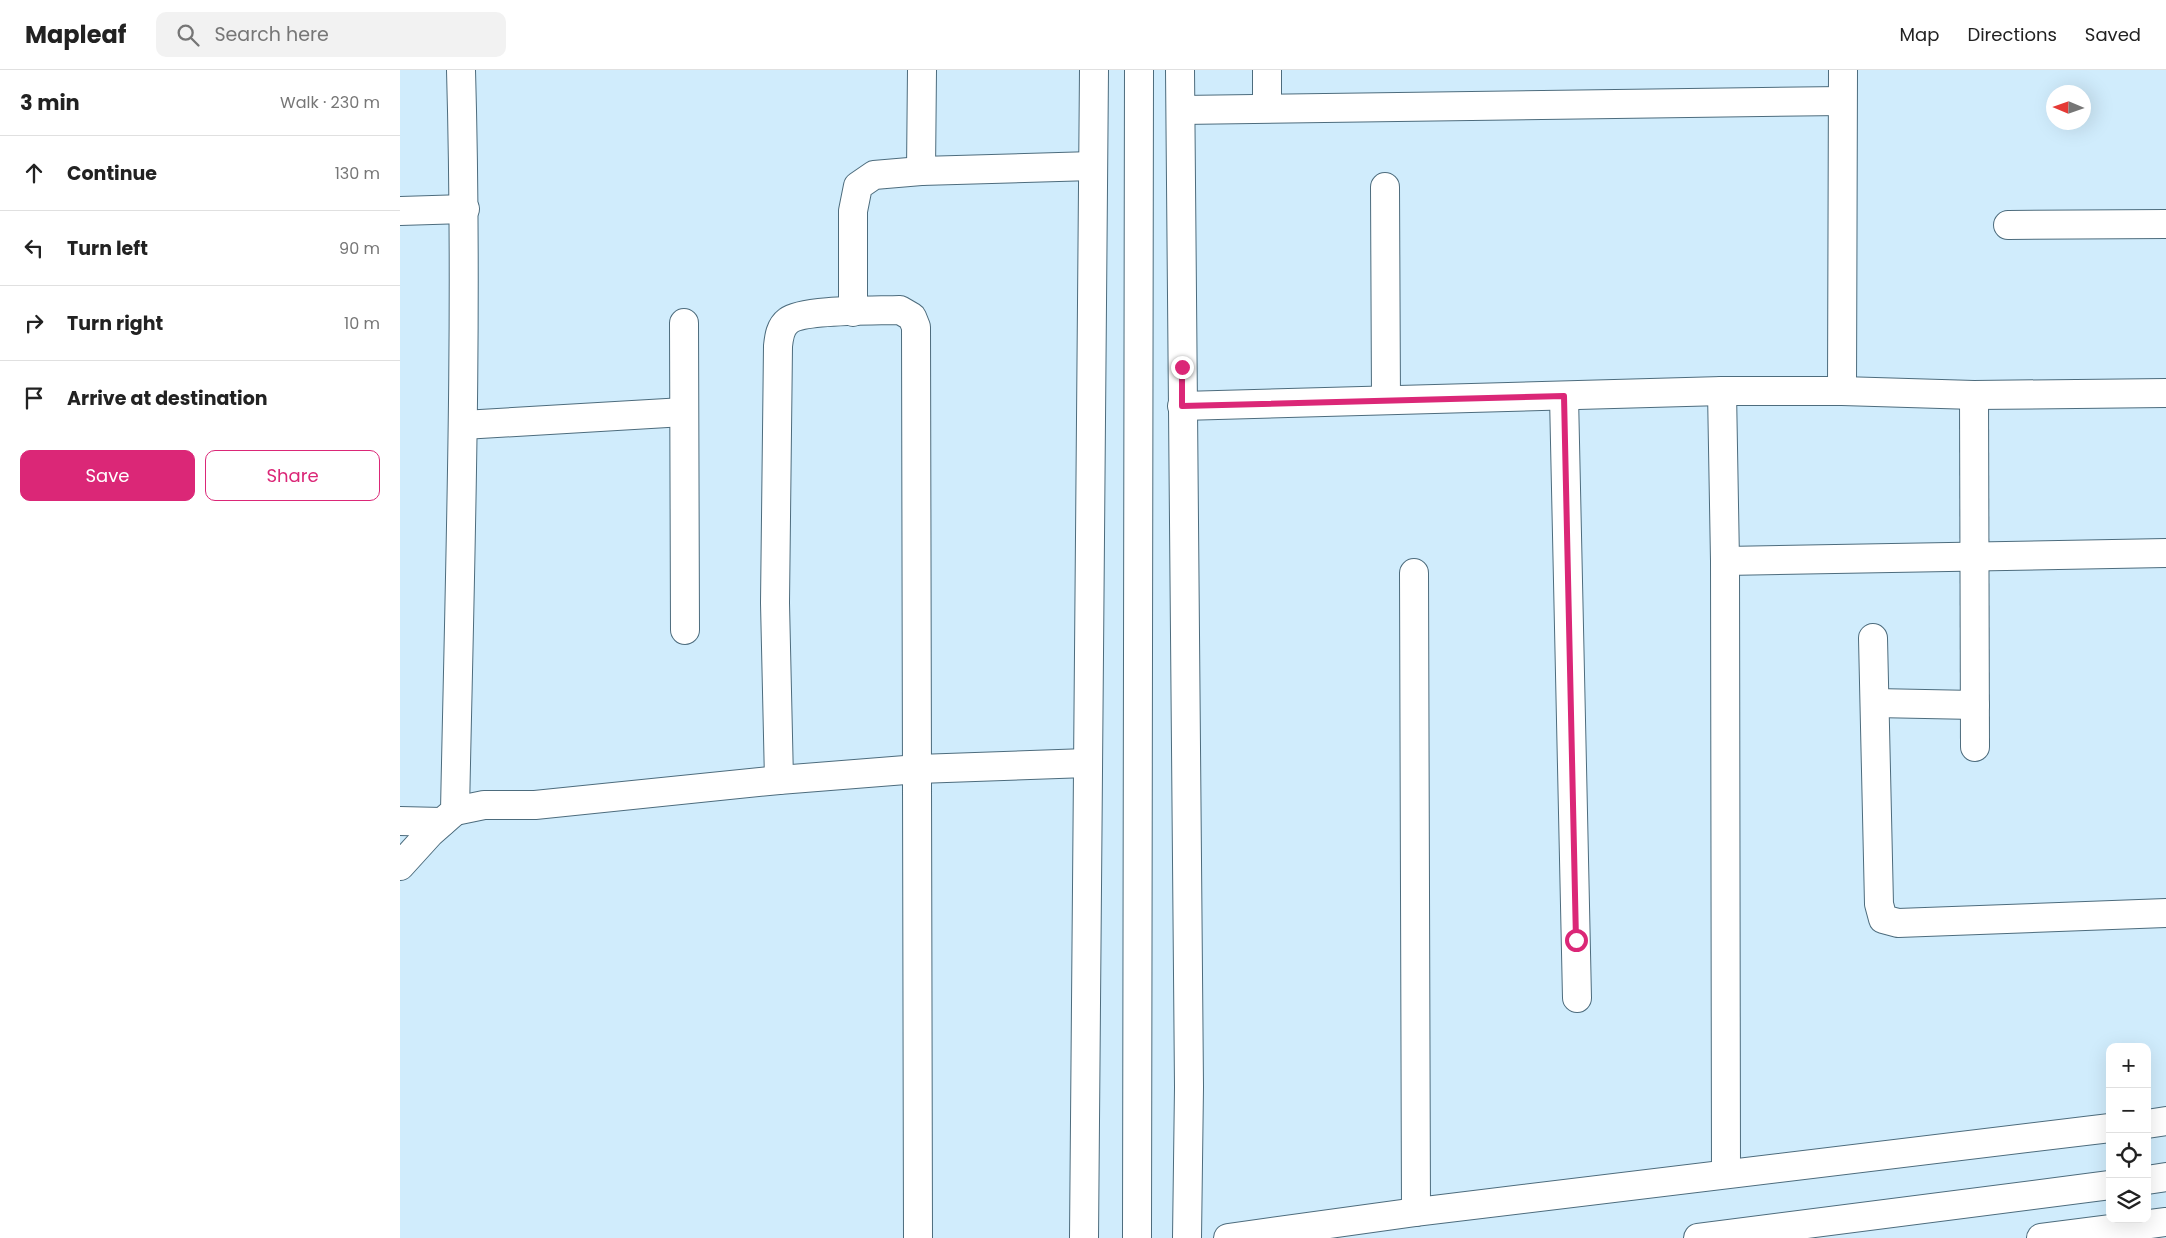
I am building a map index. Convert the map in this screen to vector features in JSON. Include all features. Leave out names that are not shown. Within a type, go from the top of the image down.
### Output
[{"type":"street","points":[[400,866],[449,816],[463,425],[465,209],[461,70]]},
{"type":"street","points":[[921,171],[922,70]]},
{"type":"street","points":[[1084,1238],[1094,70]]},
{"type":"street","points":[[1137,1238],[1139,70]]},
{"type":"street","points":[[1180,70],[1189,1077],[1187,1238]]},
{"type":"street","points":[[1267,70],[1267,108]]},
{"type":"street","points":[[1842,391],[1843,70]]},
{"type":"street","points":[[1180,110],[1842,100]]},
{"type":"street","points":[[854,312],[853,211],[858,186],[874,175],[921,171],[1093,166]]},
{"type":"street","points":[[1385,187],[1386,400]]},
{"type":"street","points":[[400,211],[465,209]]},
{"type":"street","points":[[2008,226],[2166,224]]},
{"type":"street","points":[[779,780],[775,603],[780,331],[787,322],[809,314],[900,310],[912,317],[916,327],[918,1238]]},
{"type":"street","points":[[684,323],[685,630]]},
{"type":"street","points":[[1182,406],[1722,391],[1974,394],[2166,393]]},
{"type":"street","points":[[1722,391],[1725,561],[1726,1174]]},
{"type":"street","points":[[1974,394],[1974,747]]},
{"type":"street","points":[[1564,396],[1577,998]]},
{"type":"street","points":[[463,425],[684,412]]},
{"type":"street","points":[[1725,561],[2166,553]]},
{"type":"street","points":[[1414,573],[1416,1212]]},
{"type":"street","points":[[1874,638],[1880,904],[1883,919],[1898,923],[2166,913]]},
{"type":"street","points":[[1875,703],[1975,705]]},
{"type":"street","points":[[400,821],[449,816],[484,805],[535,805],[779,780],[918,769],[1087,764]]},
{"type":"street","points":[[2151,1123],[2166,1121]]},
{"type":"street","points":[[1228,1238],[1416,1212],[2106,1128]]},
{"type":"street","points":[[2151,1179],[2166,1177]]},
{"type":"street","points":[[1698,1238],[2106,1186]]},
{"type":"street","points":[[2042,1238],[2166,1222]]},
{"type":"route","points":[[1182,367],[1182,406],[1564,396],[1576,940]]}]
